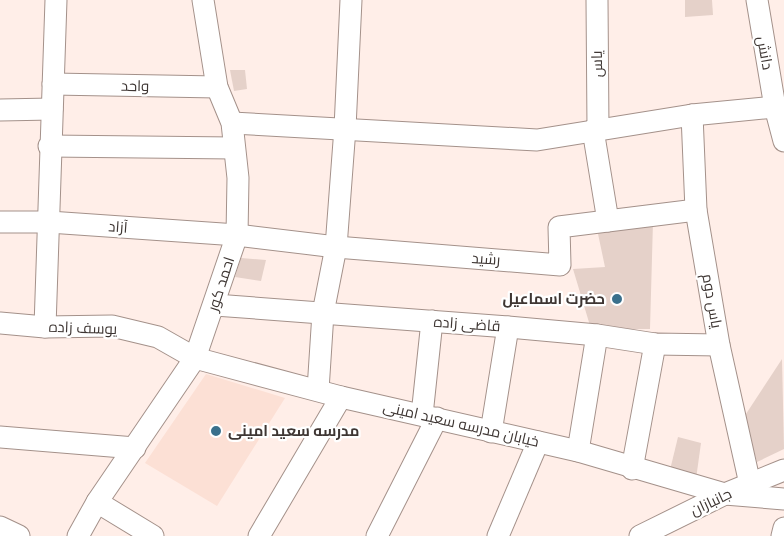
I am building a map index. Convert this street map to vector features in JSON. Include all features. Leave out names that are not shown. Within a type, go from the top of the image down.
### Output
[{"type":"street","points":[[45,327],[56,0]]},
{"type":"street","name":"احمد کور","points":[[78,536],[97,502],[195,358],[215,305],[237,235],[238,178],[232,123],[217,87],[203,0]]},
{"type":"street","points":[[318,390],[323,313],[336,247],[345,129],[351,0]]},
{"type":"street","name":"یاس","points":[[597,0],[596,129],[608,221]]},
{"type":"street","name":"دانش","points":[[756,0],[775,107],[784,141]]},
{"type":"street","name":"واحد","points":[[52,84],[217,87]]},
{"type":"street","points":[[232,123],[537,140],[692,115],[775,107]]},
{"type":"street","points":[[0,110],[52,109]]},
{"type":"street","name":"یاس دوم","points":[[692,115],[696,210],[719,345],[750,484]]},
{"type":"street","points":[[50,146],[234,148]]},
{"type":"street","name":"رشید","points":[[237,235],[336,247],[560,265],[559,227],[696,210]]},
{"type":"street","name":"آزاد","points":[[0,222],[50,222],[237,235]]},
{"type":"street","name":"قاضی زاده","points":[[215,305],[508,327],[597,335],[655,344],[719,345]]},
{"type":"street","points":[[377,536],[430,417],[432,321]]},
{"type":"street","name":"یوسف زاده","points":[[0,323],[45,327],[112,326],[158,337],[195,358]]},
{"type":"street","points":[[491,432],[508,327]]},
{"type":"street","points":[[578,451],[597,335]]},
{"type":"street","points":[[632,469],[655,344]]},
{"type":"street","name":"خیابان مدرسه سعید امینی","points":[[195,358],[341,397],[578,451],[632,469],[725,494],[784,499]]},
{"type":"street","points":[[259,536],[341,397]]},
{"type":"street","points":[[0,437],[135,448]]},
{"type":"street","points":[[498,536],[538,442]]},
{"type":"street","name":"جانبازان","points":[[640,536],[725,494],[784,470]]},
{"type":"street","points":[[97,502],[153,536]]},
{"type":"street","points":[[0,527],[19,536]]},
{"type":"street","points":[[782,536],[784,528]]},
{"type":"shaded area","name":"مدرسه سعید امینی","points":[[206,374],[285,398],[217,506],[145,463]]},
{"type":"building","points":[[685,0],[712,0],[713,15],[685,17]]},
{"type":"building","points":[[230,70],[245,70],[247,89],[234,91]]},
{"type":"building","name":"حضرت اسماعیل","points":[[653,222],[650,329],[591,329],[573,269],[605,267],[597,229]]},
{"type":"building","points":[[241,258],[266,260],[261,281],[235,277]]},
{"type":"building","points":[[782,359],[784,449],[757,462],[744,417]]},
{"type":"building","points":[[678,437],[701,443],[696,479],[670,470]]},
{"type":"place","name":"حضرت اسماعیل","points":[[617,299]]},
{"type":"place","name":"مدرسه سعید امینی","points":[[216,431]]}]
